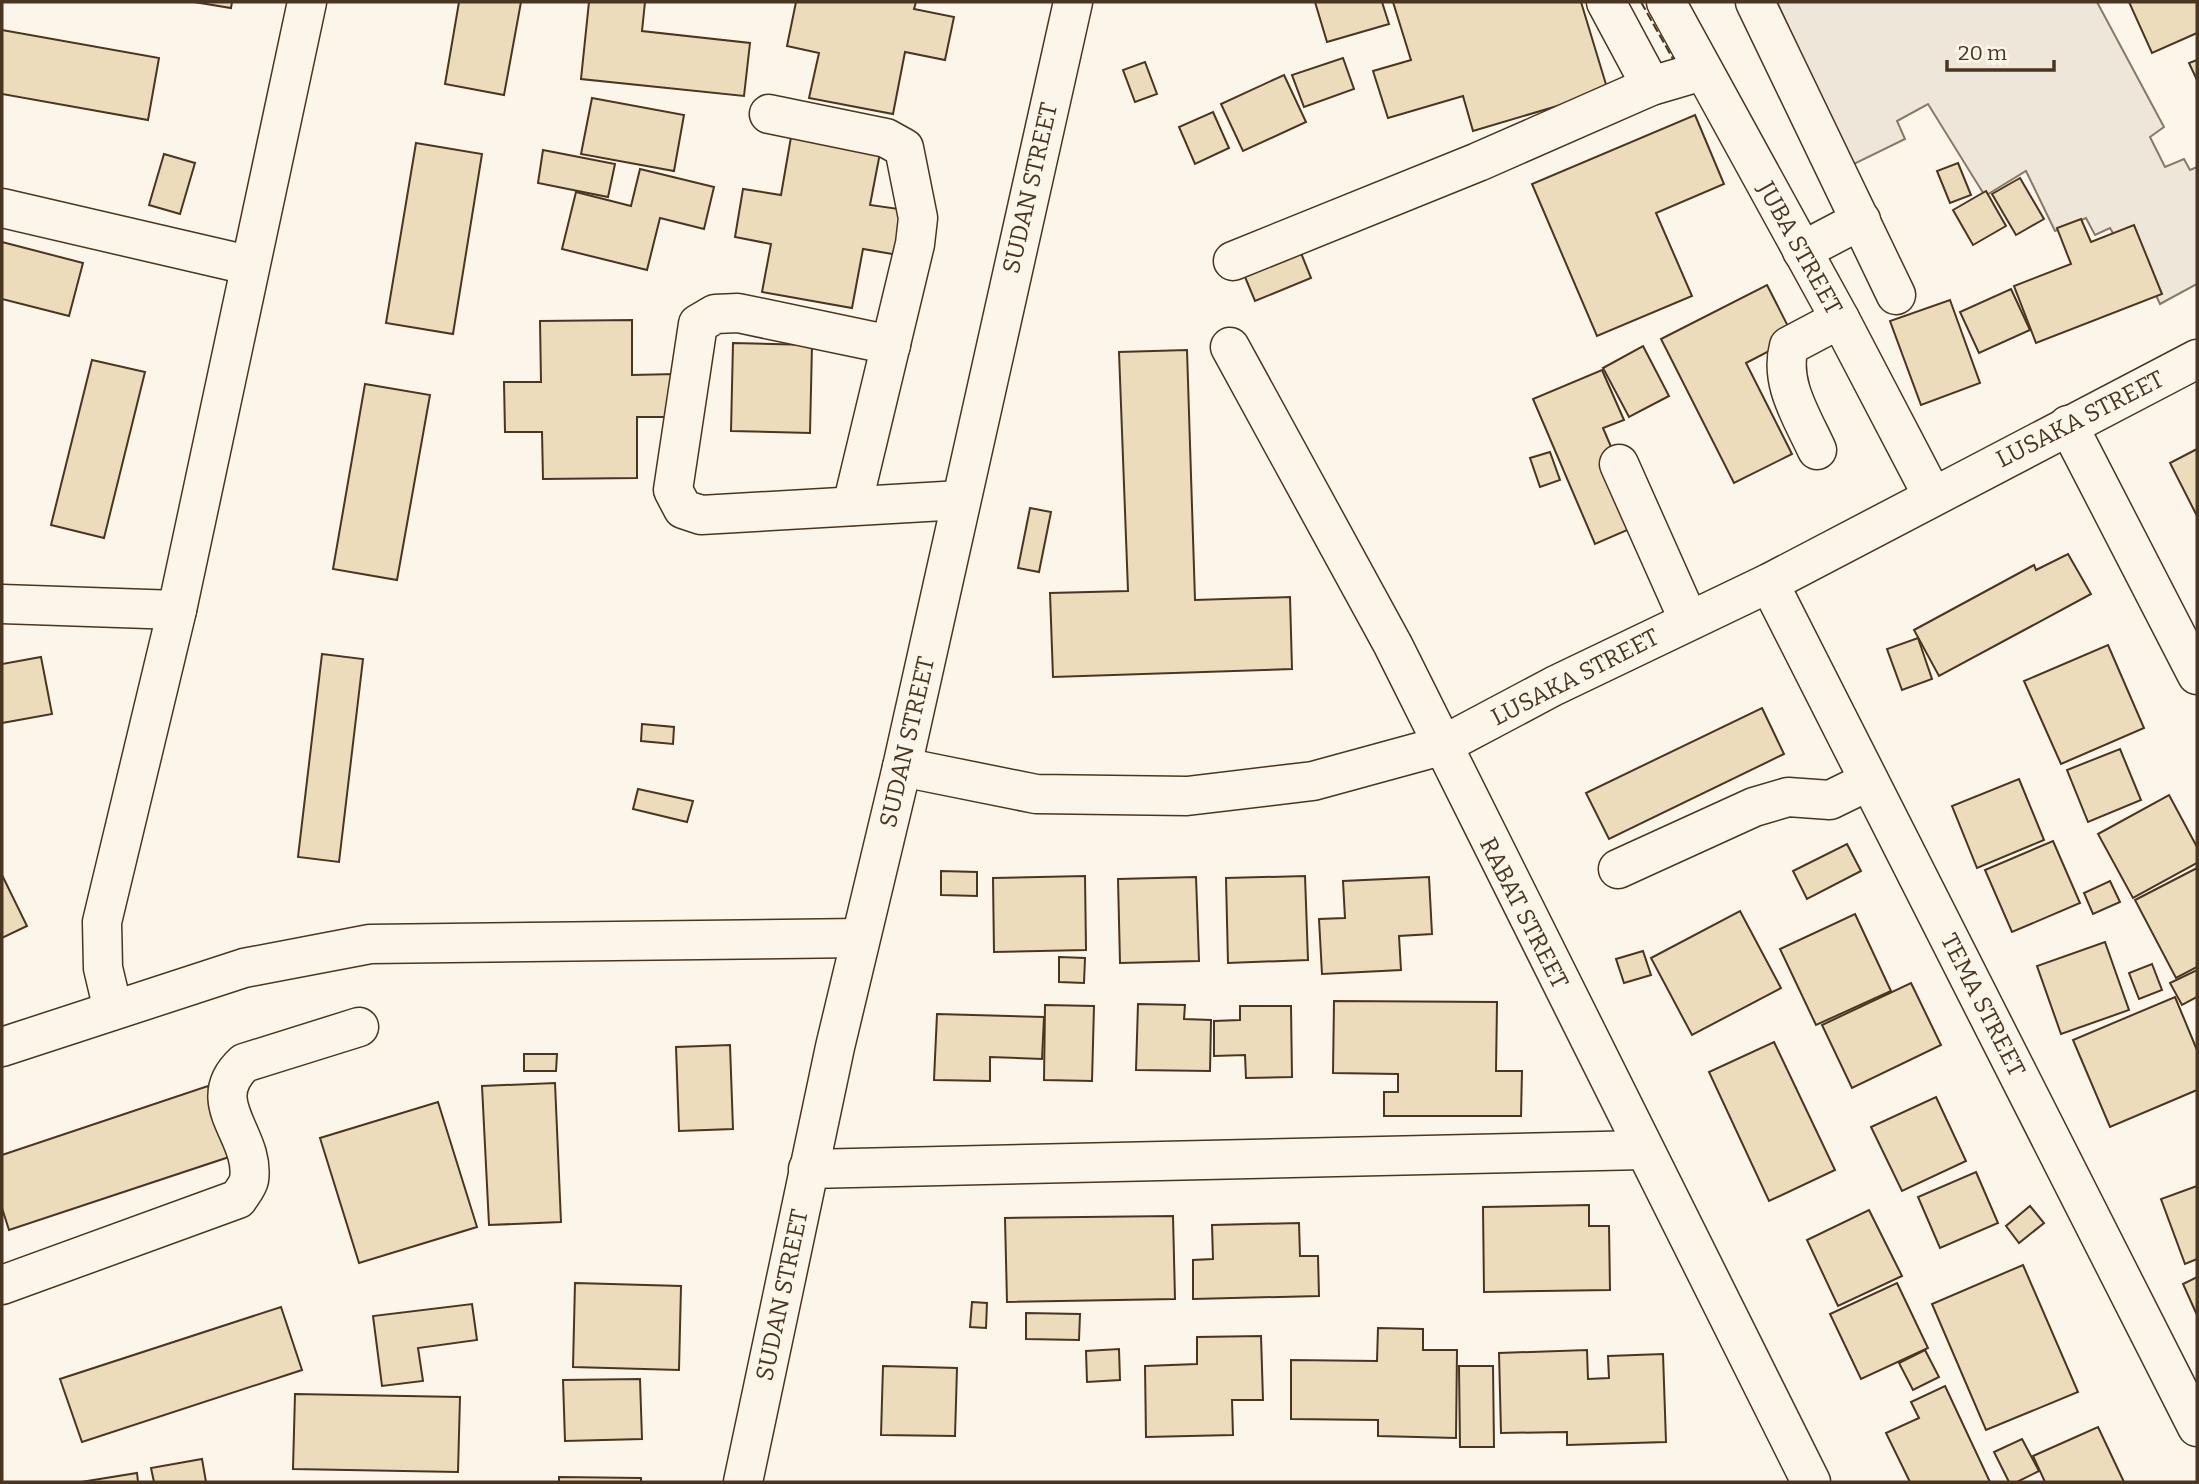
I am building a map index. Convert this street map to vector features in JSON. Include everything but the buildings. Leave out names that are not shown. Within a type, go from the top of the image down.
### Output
[{"type":"street","points":[[113,1010],[103,968],[102,922],[177,610],[248,265],[307,2]]},
{"type":"street","name":"SUDAN STREET","points":[[743,1482],[808,1169],[902,767],[1073,2]]},
{"type":"street","points":[[1606,2],[1651,86]]},
{"type":"street","name":"JUBA STREET","points":[[1666,2],[1840,318],[1932,495]]},
{"type":"street","points":[[1755,2],[1896,295]]},
{"type":"street","points":[[1233,261],[1478,162],[1651,86],[1702,71]]},
{"type":"street","points":[[769,114],[886,138],[904,148],[918,218],[915,244],[852,506]]},
{"type":"street","points":[[2,208],[248,265]]},
{"type":"street","points":[[1802,251],[1861,220]]},
{"type":"street","points":[[891,345],[738,313],[715,314],[698,324],[673,490],[683,509],[701,515],[961,500]]},
{"type":"street","points":[[1817,450],[1786,380],[1784,363],[1789,346],[1840,318]]},
{"type":"street","name":"RABAT STREET","points":[[1230,347],[1393,645],[1441,746],[1811,1482]]},
{"type":"street","name":"LUSAKA STREET","points":[[902,767],[1036,794],[1187,796],[1313,781],[1441,746],[1554,686],[1769,583],[1932,495],[2197,359]]},
{"type":"street","points":[[2068,425],[2195,665]]},
{"type":"street","points":[[1619,464],[1689,621]]},
{"type":"street","name":"TEMA STREET","points":[[1769,583],[2197,1427]]},
{"type":"street","points":[[2,604],[177,610]]},
{"type":"street","points":[[1618,870],[1754,807],[1788,797],[1830,800],[1870,781]]},
{"type":"street","points":[[2,1047],[244,968],[370,944],[860,938]]},
{"type":"street","points":[[2,1285],[238,1199],[249,1181],[247,1159],[226,1096],[229,1077],[244,1063],[359,1027]]},
{"type":"street","points":[[808,1169],[1643,1150]]},
{"type":"shaded area","points":[[1777,2],[2097,2],[2164,127],[2150,137],[2165,167],[2184,159],[2190,170],[2197,167],[2197,284],[2160,304],[2129,236],[2117,240],[2110,228],[2095,235],[2086,218],[2055,231],[2026,171],[1985,196],[1928,104],[1897,121],[1905,139],[1852,165]]},
{"type":"fence","points":[[1641,2],[1673,59]]}]
